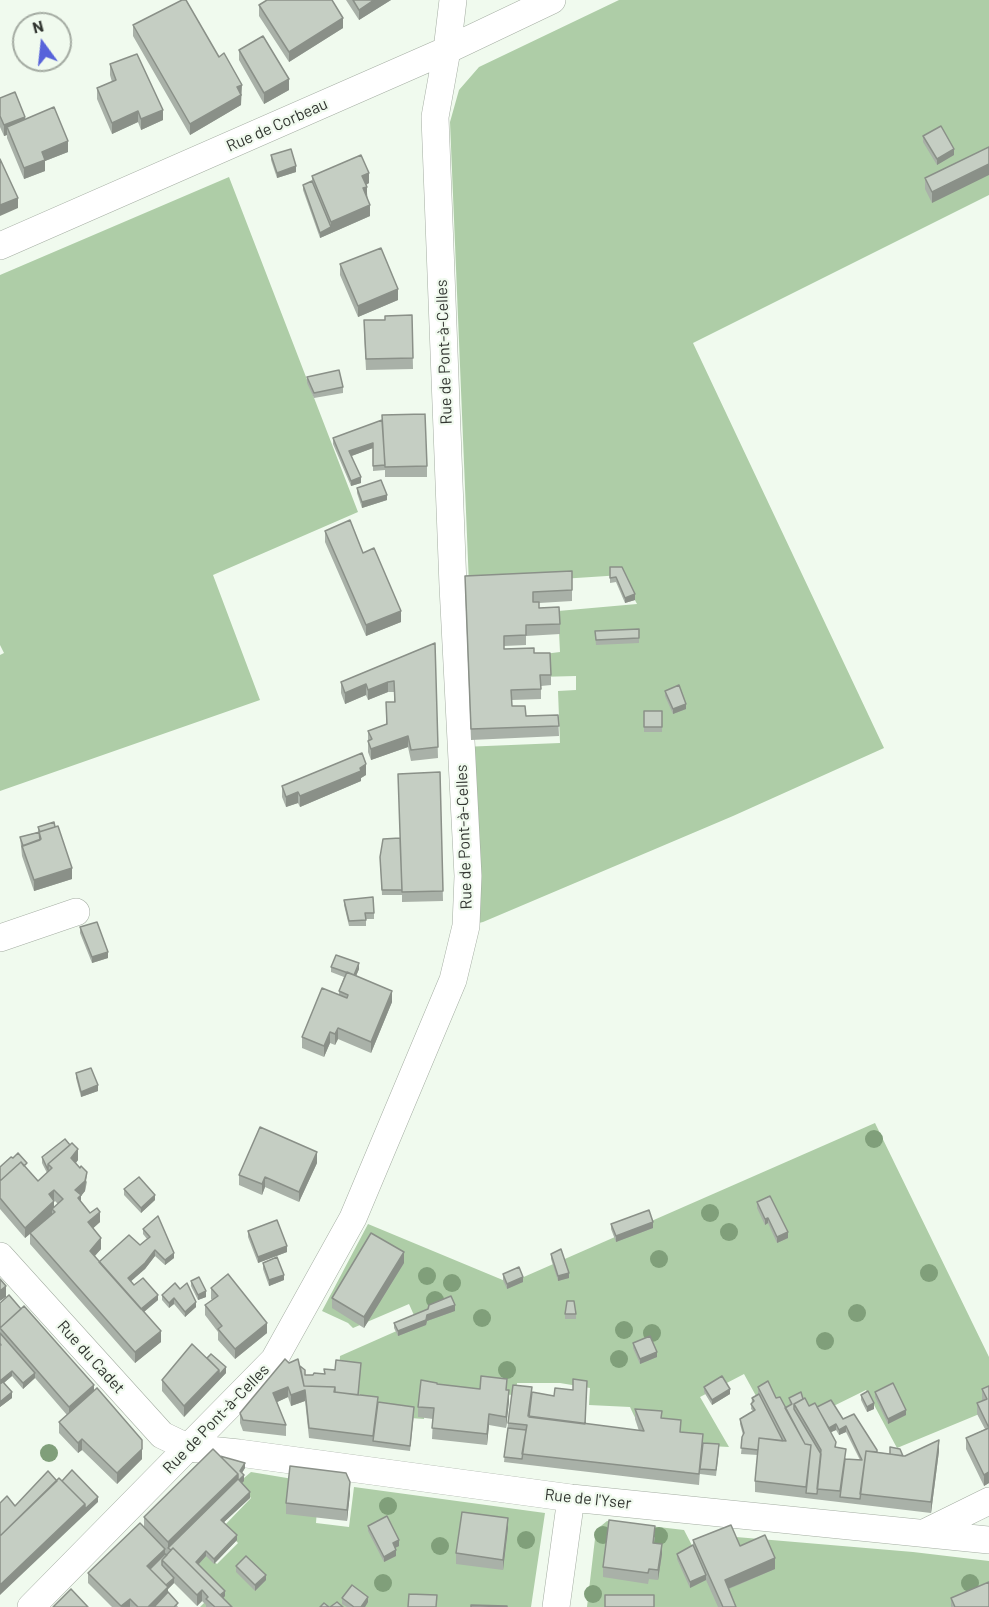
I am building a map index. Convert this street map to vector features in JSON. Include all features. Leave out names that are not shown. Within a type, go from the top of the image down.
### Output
[{"type":"street","name":"Rue de Pont-à-Celles","points":[[31,1607],[274,1360],[353,1218],[453,980],[466,926],[467,865],[453,586],[435,117],[453,0]]},
{"type":"street","name":"Rue de Corbeau","points":[[0,246],[447,50],[552,0]]},
{"type":"street","points":[[0,938],[76,912]]},
{"type":"street","name":"Rue du Cadet","points":[[0,1256],[162,1435],[189,1448]]},
{"type":"street","name":"Rue de l'Yser","points":[[189,1448],[250,1454],[571,1498],[989,1540]]},
{"type":"street","points":[[556,1607],[571,1498]]},
{"type":"street","points":[[924,1533],[989,1501]]},
{"type":"green space","points":[[619,0],[989,0],[989,195],[693,343],[884,748],[733,816],[483,922],[466,926],[462,747],[560,743],[558,691],[576,690],[576,676],[538,677],[536,655],[560,652],[558,611],[637,604],[622,575],[469,585],[450,122],[459,90],[479,67]]},
{"type":"green space","points":[[229,177],[358,512],[213,575],[260,700],[0,791],[0,655],[4,653],[0,645],[0,275]]},
{"type":"green space","points":[[875,1123],[989,1357],[989,1410],[897,1448],[866,1390],[797,1424],[772,1425],[744,1374],[700,1397],[729,1447],[710,1446],[638,1424],[630,1407],[589,1405],[590,1388],[560,1383],[517,1383],[516,1394],[512,1395],[485,1392],[427,1395],[424,1419],[384,1416],[360,1409],[360,1394],[338,1392],[340,1356],[417,1322],[409,1304],[353,1328],[348,1323],[322,1311],[368,1224],[510,1283]]},
{"type":"green space","points":[[251,1472],[293,1479],[317,1510],[316,1523],[349,1527],[354,1487],[545,1513],[531,1607],[200,1607],[218,1589],[195,1566],[206,1555],[217,1564],[238,1543],[223,1527],[251,1498],[237,1484]]},
{"type":"green space","points":[[607,1521],[684,1530],[697,1555],[736,1537],[989,1561],[989,1607],[587,1607],[596,1530]]},
{"type":"building","points":[[186,0],[219,57],[224,53],[242,85],[237,87],[241,95],[190,124],[133,25]]},
{"type":"building","points":[[267,0],[332,0],[343,18],[289,52],[259,5]]},
{"type":"building","points":[[353,0],[374,0],[359,10]]},
{"type":"building","points":[[263,36],[289,79],[264,93],[239,50]]},
{"type":"building","points":[[137,54],[163,110],[141,119],[138,111],[112,123],[97,88],[116,80],[110,64]]},
{"type":"building","points":[[15,92],[25,117],[4,125],[0,116],[0,98]]},
{"type":"building","points":[[54,107],[68,141],[42,152],[45,160],[24,168],[7,127]]},
{"type":"building","points":[[941,126],[954,149],[937,159],[923,136]]},
{"type":"building","points":[[989,147],[989,164],[932,192],[925,178]]},
{"type":"building","points":[[291,149],[296,166],[277,173],[271,155]]},
{"type":"building","points":[[361,155],[369,173],[362,176],[367,187],[363,188],[370,205],[331,222],[312,176]]},
{"type":"building","points":[[0,159],[18,198],[0,205]]},
{"type":"building","points":[[312,181],[331,227],[320,233],[303,185]]},
{"type":"building","points":[[381,248],[398,289],[358,306],[340,264]]},
{"type":"building","points":[[412,315],[413,358],[366,359],[364,320],[385,320],[385,316]]},
{"type":"building","points":[[339,370],[343,387],[314,393],[307,377]]},
{"type":"building","points":[[425,414],[427,466],[385,467],[382,415]]},
{"type":"building","points":[[382,420],[385,465],[373,466],[373,443],[349,451],[361,477],[351,481],[333,438]]},
{"type":"building","points":[[381,480],[387,495],[362,502],[357,488]]},
{"type":"building","points":[[350,520],[363,553],[374,548],[401,611],[366,625],[325,531]]},
{"type":"building","points":[[610,567],[622,567],[635,594],[625,598],[616,577],[610,578]]},
{"type":"building","points":[[572,571],[572,590],[533,592],[533,602],[539,602],[539,608],[559,607],[560,624],[526,625],[526,635],[504,636],[504,649],[534,648],[534,653],[550,653],[551,675],[540,675],[541,689],[511,690],[512,706],[525,706],[526,716],[558,715],[559,726],[471,729],[465,576]]},
{"type":"building","points":[[639,629],[639,638],[596,640],[595,631]]},
{"type":"building","points":[[435,643],[438,747],[411,750],[408,736],[371,749],[368,741],[372,739],[368,731],[387,724],[386,702],[395,702],[394,681],[368,690],[366,684],[345,693],[341,682]]},
{"type":"building","points":[[679,685],[686,704],[673,709],[665,691]]},
{"type":"building","points":[[644,711],[662,711],[662,727],[644,727]]},
{"type":"building","points":[[362,753],[366,764],[360,768],[361,771],[300,796],[298,792],[286,797],[282,786]]},
{"type":"building","points":[[440,772],[443,891],[402,892],[398,774]]},
{"type":"building","points":[[54,822],[55,827],[40,832],[38,827]]},
{"type":"building","points":[[58,826],[72,868],[34,880],[22,846],[41,839],[39,832]]},
{"type":"building","points":[[39,832],[40,840],[23,846],[20,837]]},
{"type":"building","points":[[400,838],[402,890],[382,890],[380,857],[383,839]]},
{"type":"building","points":[[373,897],[374,913],[365,913],[366,920],[349,921],[344,900]]},
{"type":"building","points":[[97,922],[108,952],[92,957],[80,927]]},
{"type":"building","points":[[336,955],[359,963],[354,975],[331,967]]},
{"type":"building","points":[[347,972],[392,991],[371,1042],[338,1028],[335,1034],[330,1032],[324,1046],[302,1037],[322,988],[347,998],[348,995],[339,991]]},
{"type":"building","points":[[91,1068],[98,1085],[81,1092],[76,1073]]},
{"type":"building","points":[[260,1127],[317,1152],[299,1192],[265,1177],[262,1184],[239,1175]]},
{"type":"building","points":[[65,1139],[70,1145],[48,1164],[48,1170],[42,1157]]},
{"type":"building","points":[[72,1143],[78,1149],[71,1158],[87,1172],[85,1181],[75,1190],[81,1195],[78,1198],[90,1213],[97,1208],[100,1212],[88,1222],[101,1238],[90,1251],[161,1331],[135,1352],[30,1233],[55,1212],[52,1209],[63,1199],[54,1190],[49,1194],[54,1201],[25,1228],[0,1198],[0,1181],[21,1162],[38,1181],[52,1168],[48,1164]]},
{"type":"building","points":[[18,1153],[27,1163],[24,1166],[21,1162],[0,1181],[0,1167]]},
{"type":"building","points":[[139,1177],[155,1195],[141,1208],[124,1189]]},
{"type":"building","points":[[770,1196],[788,1232],[777,1237],[757,1202]]},
{"type":"building","points":[[649,1210],[653,1222],[616,1236],[611,1224]]},
{"type":"building","points":[[158,1216],[174,1253],[165,1260],[155,1250],[145,1263],[128,1278],[134,1285],[143,1278],[158,1295],[141,1309],[99,1262],[129,1235],[140,1245],[150,1237],[143,1229]]},
{"type":"building","points":[[277,1220],[287,1246],[258,1257],[248,1231]]},
{"type":"building","points":[[371,1233],[404,1252],[364,1317],[332,1298]]},
{"type":"building","points":[[561,1249],[569,1273],[558,1276],[551,1254]]},
{"type":"building","points":[[277,1257],[284,1275],[269,1280],[263,1263]]},
{"type":"building","points":[[519,1267],[523,1277],[507,1284],[503,1274]]},
{"type":"building","points":[[228,1274],[267,1323],[235,1349],[218,1329],[222,1326],[205,1305],[218,1296],[211,1288]]},
{"type":"building","points":[[199,1277],[206,1291],[198,1295],[191,1281]]},
{"type":"building","points":[[0,1279],[6,1286],[0,1291]]},
{"type":"building","points":[[175,1283],[180,1289],[187,1283],[196,1302],[185,1312],[174,1298],[169,1303],[162,1295]]},
{"type":"building","points":[[9,1295],[21,1309],[0,1328],[0,1303]]},
{"type":"building","points":[[451,1296],[455,1305],[427,1315],[426,1320],[398,1331],[394,1323],[428,1309],[429,1305]]},
{"type":"building","points":[[567,1301],[574,1301],[576,1314],[565,1314]]},
{"type":"building","points":[[24,1306],[94,1385],[69,1407],[0,1328]]},
{"type":"building","points":[[0,1333],[35,1373],[23,1383],[12,1371],[0,1381]]},
{"type":"building","points":[[650,1336],[657,1352],[640,1359],[633,1343]]},
{"type":"building","points":[[192,1344],[219,1370],[184,1406],[162,1380]]},
{"type":"building","points":[[211,1354],[226,1367],[219,1375],[219,1370],[207,1358]]},
{"type":"building","points":[[285,1359],[289,1363],[298,1359],[304,1386],[335,1387],[334,1392],[378,1397],[373,1436],[309,1428],[305,1390],[291,1395],[288,1387],[273,1393],[286,1425],[243,1420],[240,1413]]},
{"type":"building","points":[[336,1360],[361,1363],[358,1395],[335,1392],[335,1387],[304,1386],[300,1366],[305,1370],[305,1375],[325,1374],[324,1369],[335,1370]]},
{"type":"building","points":[[481,1376],[507,1379],[506,1390],[509,1390],[506,1417],[489,1414],[487,1434],[432,1428],[434,1408],[418,1407],[421,1380],[480,1389]]},
{"type":"building","points":[[722,1376],[730,1389],[712,1400],[704,1387]]},
{"type":"building","points":[[573,1379],[587,1381],[585,1424],[529,1417],[532,1392],[554,1396],[555,1388],[573,1390]]},
{"type":"building","points":[[768,1381],[776,1398],[780,1397],[805,1444],[811,1445],[806,1487],[755,1481],[759,1438],[786,1441],[758,1387]]},
{"type":"building","points":[[3,1382],[12,1392],[0,1402],[0,1384]]},
{"type":"building","points":[[893,1383],[906,1410],[888,1419],[875,1392]]},
{"type":"building","points":[[513,1385],[532,1387],[528,1416],[644,1431],[635,1409],[662,1411],[661,1418],[681,1420],[680,1432],[703,1434],[699,1474],[522,1454],[527,1425],[508,1423]]},
{"type":"building","points":[[989,1386],[989,1428],[977,1403],[987,1399],[982,1389]]},
{"type":"building","points":[[97,1388],[142,1440],[142,1449],[117,1473],[82,1439],[78,1443],[59,1422]]},
{"type":"building","points":[[868,1391],[874,1403],[867,1407],[861,1395]]},
{"type":"building","points":[[801,1392],[803,1399],[794,1404],[794,1409],[821,1454],[817,1494],[806,1493],[811,1445],[805,1444],[785,1408],[792,1404],[789,1398]]},
{"type":"building","points":[[759,1394],[783,1441],[759,1438],[758,1450],[741,1448],[744,1433],[740,1419],[755,1410],[751,1404],[754,1401],[752,1398]]},
{"type":"building","points":[[805,1398],[809,1406],[815,1403],[836,1442],[835,1447],[846,1449],[840,1491],[817,1489],[821,1450],[794,1404]]},
{"type":"building","points":[[831,1400],[843,1419],[854,1414],[877,1450],[877,1452],[866,1451],[860,1499],[840,1497],[845,1459],[862,1460],[846,1426],[839,1430],[836,1424],[829,1428],[817,1407]]},
{"type":"building","points":[[378,1402],[414,1407],[410,1446],[373,1441]]},
{"type":"building","points":[[508,1428],[526,1430],[522,1459],[504,1457]]},
{"type":"building","points":[[989,1428],[989,1472],[984,1475],[966,1438]]},
{"type":"building","points":[[939,1440],[931,1502],[860,1494],[866,1451],[905,1456]]},
{"type":"building","points":[[703,1443],[719,1444],[716,1470],[700,1469]]},
{"type":"building","points":[[890,1447],[900,1449],[903,1456],[890,1454]]},
{"type":"building","points":[[213,1449],[238,1474],[168,1542],[144,1517]]},
{"type":"building","points":[[220,1456],[245,1463],[240,1471],[244,1475],[239,1480],[250,1492],[221,1520],[237,1535],[214,1559],[206,1551],[196,1562],[225,1591],[220,1595],[173,1548],[171,1550],[168,1548],[238,1479],[238,1474]]},
{"type":"building","points":[[290,1466],[346,1473],[350,1482],[347,1510],[286,1503]]},
{"type":"building","points":[[72,1470],[98,1497],[85,1509],[85,1504],[62,1481]]},
{"type":"building","points":[[48,1471],[57,1481],[0,1536],[0,1503],[7,1496],[15,1506]]},
{"type":"building","points":[[59,1478],[85,1504],[0,1585],[0,1536]]},
{"type":"building","points":[[462,1512],[508,1518],[503,1560],[456,1553]]},
{"type":"building","points":[[387,1516],[399,1540],[393,1543],[396,1550],[384,1557],[368,1526]]},
{"type":"building","points":[[609,1520],[655,1526],[653,1543],[662,1544],[658,1570],[649,1569],[648,1573],[603,1567]]},
{"type":"building","points":[[140,1523],[165,1549],[147,1566],[168,1587],[148,1607],[138,1607],[130,1599],[121,1606],[88,1573]]},
{"type":"building","points":[[731,1525],[740,1546],[765,1535],[775,1558],[725,1580],[736,1607],[723,1607],[693,1540]]},
{"type":"building","points":[[693,1545],[706,1575],[690,1582],[677,1554]]},
{"type":"building","points":[[173,1548],[232,1607],[215,1607],[206,1599],[208,1597],[202,1590],[197,1595],[162,1560]]},
{"type":"building","points":[[165,1554],[167,1555],[162,1560],[162,1565],[174,1578],[166,1585],[150,1569]]},
{"type":"building","points":[[246,1556],[266,1575],[255,1585],[236,1566]]},
{"type":"building","points":[[989,1582],[989,1607],[955,1607],[951,1598]]},
{"type":"building","points":[[352,1585],[368,1597],[361,1607],[354,1607],[342,1598]]},
{"type":"building","points":[[71,1589],[88,1607],[53,1607]]},
{"type":"building","points":[[168,1592],[178,1603],[174,1607],[154,1607]]},
{"type":"building","points":[[409,1594],[437,1595],[436,1607],[408,1607]]},
{"type":"building","points":[[605,1595],[654,1595],[654,1607],[605,1607]]},
{"type":"building","points":[[337,1602],[343,1607],[330,1607]]},
{"type":"building","points":[[471,1605],[507,1606],[507,1607],[471,1607]]}]
